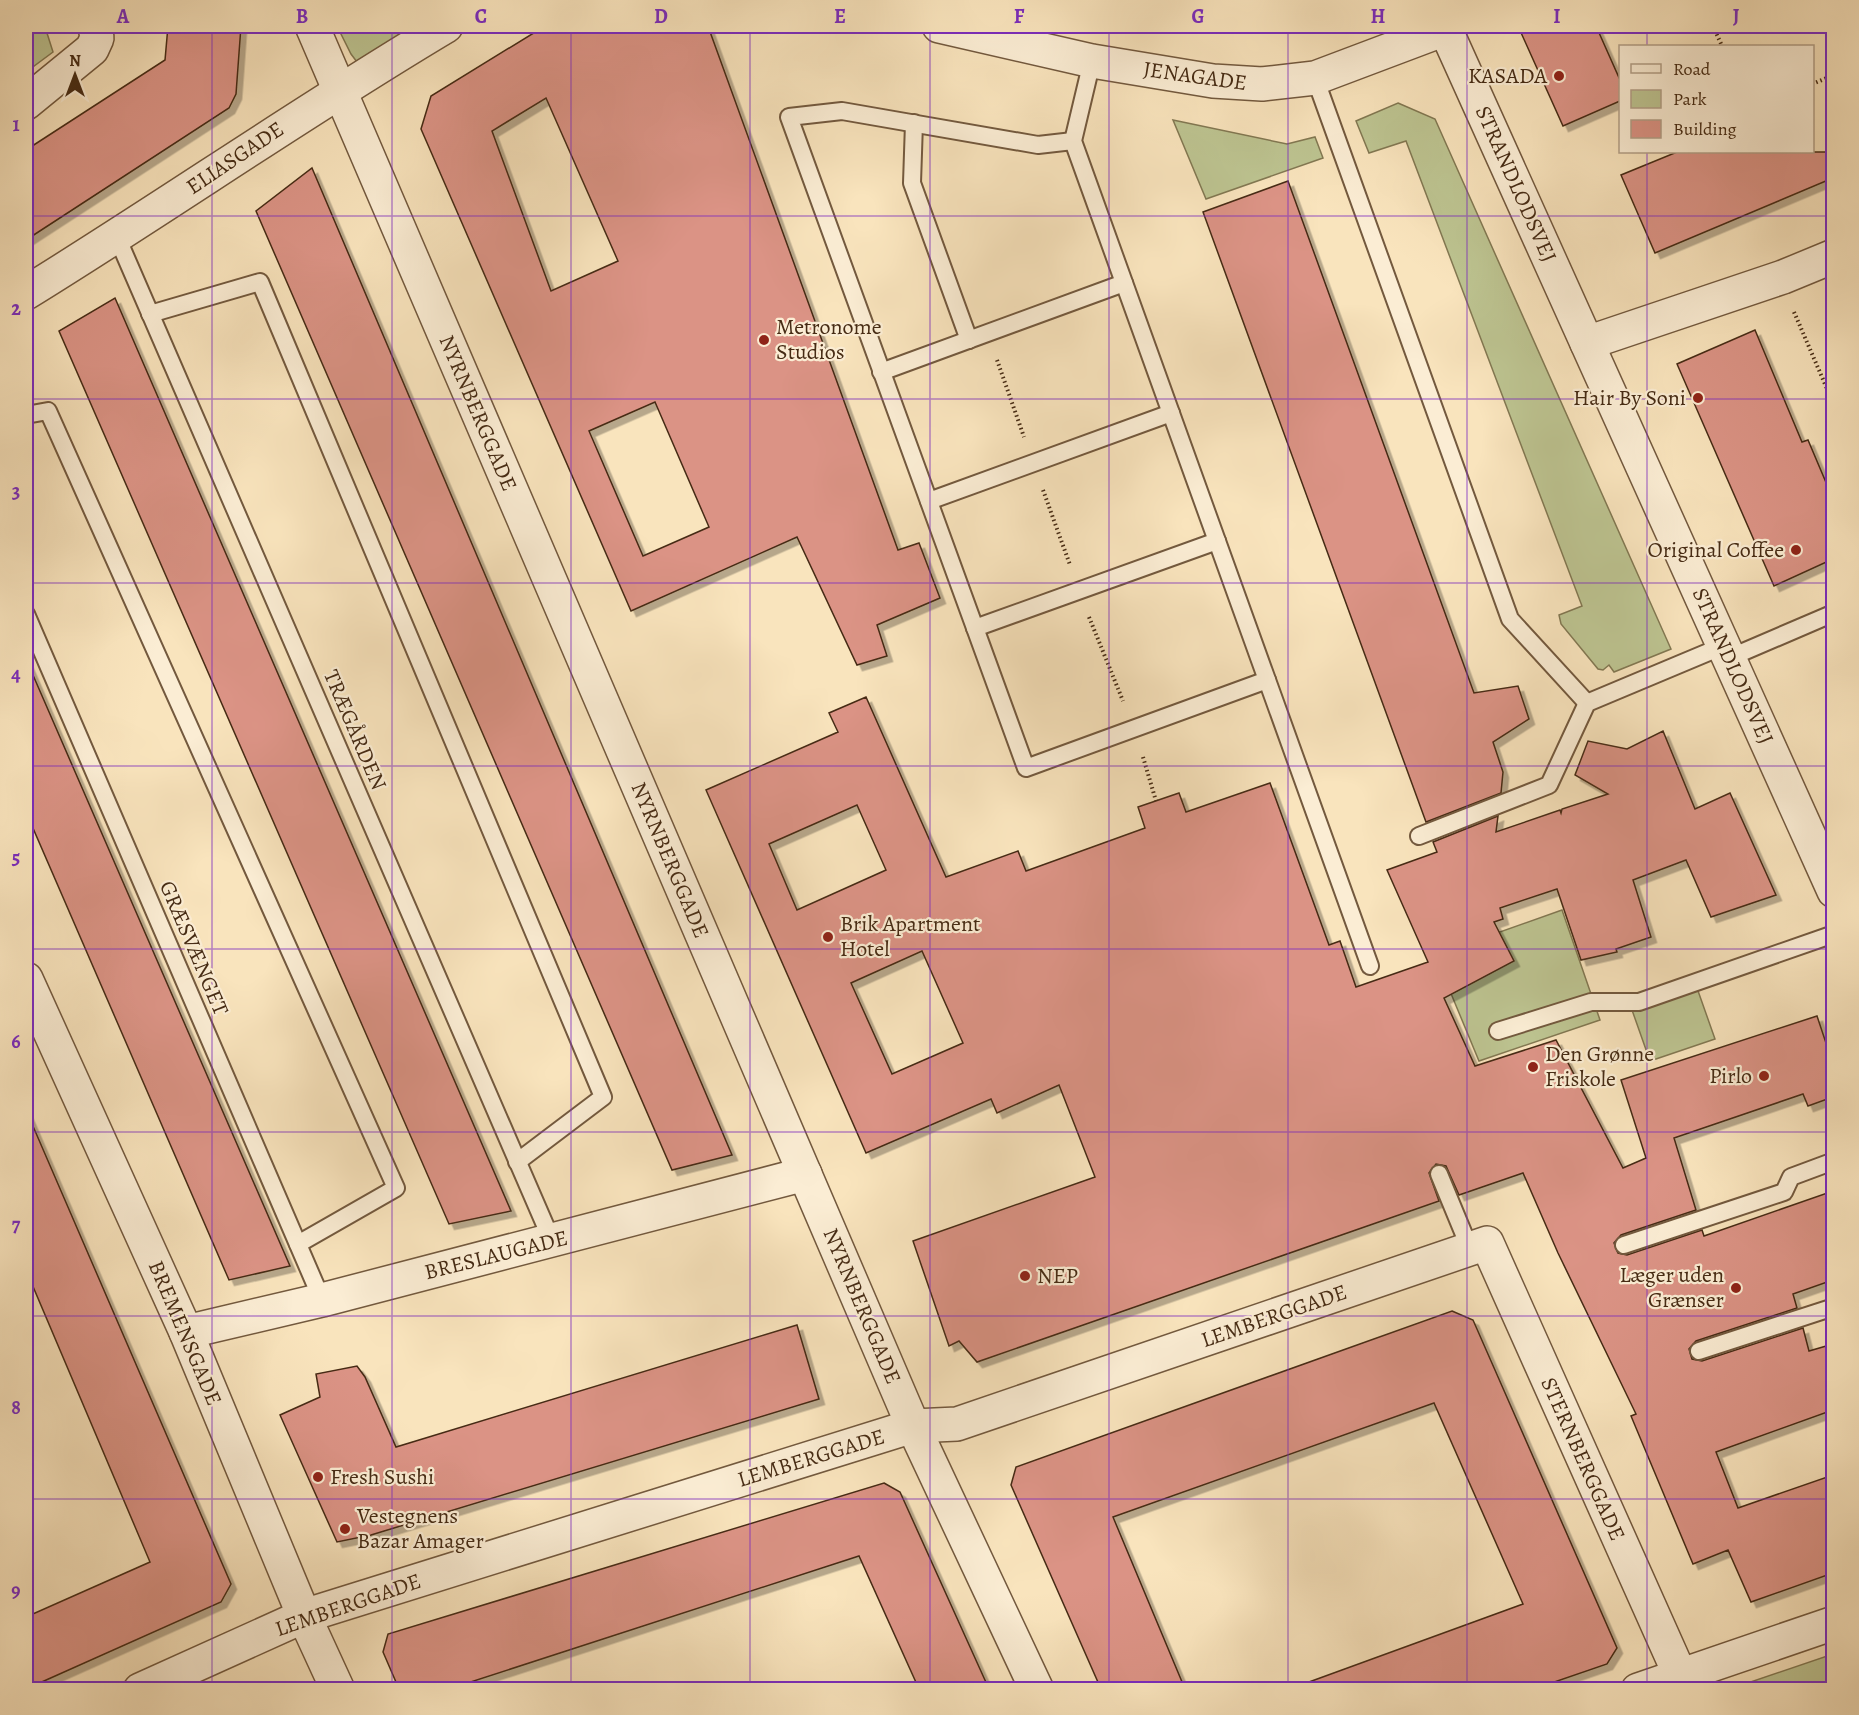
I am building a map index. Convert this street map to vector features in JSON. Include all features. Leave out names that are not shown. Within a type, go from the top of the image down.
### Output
[{"type":"street","points":[[26,103],[92,49],[97,38],[95,26]]},
{"type":"street","name":"NYRNBERGGADE","points":[[312,26],[913,1426],[1037,1689]]},
{"type":"street","name":"ELIASGADE","points":[[26,293],[117,237],[339,89],[446,26]]},
{"type":"street","name":"JENAGADE","points":[[939,26],[1092,61],[1213,81],[1262,84],[1315,78],[1445,27]]},
{"type":"street","name":"STRANDLODSVEJ","points":[[1445,27],[1833,891]]},
{"type":"street","points":[[1587,343],[1783,277],[1833,255]]},
{"type":"street","name":"BREMENSGADE","points":[[26,979],[186,1332],[304,1616],[338,1689]]},
{"type":"street","name":"BRESLAUGADE","points":[[186,1332],[322,1300],[805,1174]]},
{"type":"street","name":"LEMBERGGADE","points":[[140,1689],[304,1616],[913,1426],[957,1424],[1479,1246]]},
{"type":"street","name":"STERNBERGGADE","points":[[1479,1246],[1680,1675]]},
{"type":"street","points":[[1638,1689],[1833,1623]]},
{"type":"lane","points":[[1092,61],[1073,141],[1370,966]]},
{"type":"lane","points":[[1315,78],[1510,619],[1587,703]]},
{"type":"lane","points":[[1073,141],[1038,145],[842,111],[789,117],[1026,768],[1267,680]]},
{"type":"lane","points":[[914,123],[912,183],[969,340]]},
{"type":"lane","name":"TRÆGÅRDEN","points":[[117,237],[552,1241]]},
{"type":"lane","points":[[150,314],[260,282],[603,1097],[517,1162]]},
{"type":"lane","points":[[881,372],[1124,284]]},
{"type":"lane","points":[[26,415],[48,411],[396,1188],[298,1244]]},
{"type":"lane","points":[[929,501],[1171,413]]},
{"type":"lane","points":[[975,628],[1217,541]]},
{"type":"lane","points":[[1419,836],[1549,785],[1587,703],[1833,613]]},
{"type":"lane","name":"GRÆSVÆNGET","points":[[26,614],[322,1300]]},
{"type":"lane","points":[[1498,1031],[1591,1002],[1639,1002],[1833,934]]},
{"type":"lane","points":[[1624,1245],[1784,1192],[1791,1177],[1833,1161]]},
{"type":"lane","points":[[1439,1174],[1479,1246]]},
{"type":"lane","points":[[1699,1351],[1833,1307]]},
{"type":"path","points":[[1713,26],[1722,45]]},
{"type":"path","points":[[1814,83],[1833,75]]},
{"type":"path","points":[[1783,277],[1796,319],[1833,405]]},
{"type":"path","points":[[1827,1689],[1833,1687]]},
{"type":"green space","points":[[26,26],[46,30],[53,52],[26,72]]},
{"type":"green space","points":[[337,26],[418,26],[357,62]]},
{"type":"green space","points":[[1398,103],[1435,119],[1671,649],[1614,672],[1609,665],[1603,670],[1598,669],[1561,624],[1559,615],[1582,606],[1406,141],[1369,153],[1356,121]]},
{"type":"green space","points":[[1173,120],[1287,144],[1315,137],[1323,158],[1206,199]]},
{"type":"green space","points":[[1562,910],[1600,1020],[1479,1061],[1435,955]]},
{"type":"green space","points":[[1697,988],[1715,1039],[1650,1061],[1632,1010]]},
{"type":"green space","points":[[1833,1654],[1833,1689],[1730,1689]]},
{"type":"building","points":[[168,26],[241,26],[236,94],[229,108],[26,240],[26,150],[165,60]]},
{"type":"building","name":"Metronome Studios","points":[[545,26],[696,26],[709,29],[898,550],[919,543],[940,598],[877,625],[887,656],[857,665],[797,537],[631,611],[421,129],[431,96]],"holes":[[[546,98],[618,261],[551,291],[492,131]],[[655,402],[709,527],[643,556],[589,431]]]},
{"type":"building","points":[[1518,26],[1596,26],[1619,78],[1619,101],[1563,126]]},
{"type":"building","points":[[1833,152],[1833,178],[1655,253],[1621,175],[1675,153]]},
{"type":"building","points":[[312,168],[732,1155],[672,1170],[256,211]]},
{"type":"building","points":[[1288,181],[1474,693],[1518,686],[1529,719],[1493,742],[1503,772],[1501,793],[1426,822],[1203,212]]},
{"type":"building","points":[[115,298],[511,1211],[449,1224],[59,331]]},
{"type":"building","points":[[1755,330],[1802,442],[1808,440],[1833,499],[1833,559],[1774,586],[1677,364]]},
{"type":"building","points":[[26,659],[290,1266],[229,1280],[26,812]]},
{"type":"building","points":[[866,697],[946,877],[1018,851],[1026,871],[1145,828],[1138,807],[1179,793],[1186,812],[1270,783],[1329,945],[1340,941],[1356,987],[1428,962],[1387,870],[1437,852],[1433,842],[1498,816],[1496,832],[1560,810],[1561,813],[1562,809],[1608,794],[1575,775],[1588,741],[1627,749],[1663,731],[1695,809],[1730,793],[1776,895],[1711,917],[1686,860],[1633,880],[1651,937],[1616,949],[1617,952],[1581,960],[1557,889],[1500,908],[1503,919],[1494,922],[1514,961],[1444,998],[1475,1066],[1556,1040],[1623,1168],[1646,1158],[1621,1080],[1817,1016],[1833,1064],[1833,1097],[1808,1106],[1803,1094],[1674,1138],[1696,1210],[1621,1235],[1614,1243],[1618,1253],[1627,1255],[1702,1230],[1704,1236],[1833,1191],[1833,1280],[1793,1294],[1797,1308],[1696,1341],[1689,1349],[1692,1359],[1702,1361],[1803,1328],[1809,1351],[1833,1344],[1833,1410],[1716,1452],[1738,1508],[1833,1475],[1833,1573],[1751,1602],[1728,1550],[1693,1564],[1631,1416],[1636,1414],[1558,1253],[1523,1173],[1459,1195],[1446,1166],[1436,1164],[1429,1173],[1439,1201],[977,1362],[959,1341],[949,1346],[913,1241],[1095,1177],[1059,1085],[997,1113],[991,1099],[866,1153],[706,790],[838,732],[829,713]],"holes":[[[857,805],[886,870],[797,910],[769,844]],[[922,951],[963,1043],[892,1074],[851,983]]]},
{"type":"building","points":[[26,1110],[231,1584],[221,1602],[26,1689],[26,1617],[150,1562],[26,1270]]},
{"type":"building","points":[[1452,1311],[1473,1320],[1617,1648],[1607,1664],[1534,1689],[1299,1689],[1298,1686],[1523,1604],[1434,1403],[1113,1517],[1185,1689],[1101,1689],[1011,1485],[1016,1467]]},
{"type":"building","points":[[797,1325],[819,1399],[371,1535],[337,1542],[280,1415],[320,1397],[316,1374],[357,1366],[365,1377],[396,1447]]},
{"type":"building","points":[[884,1483],[900,1492],[989,1689],[919,1689],[859,1556],[449,1689],[399,1689],[383,1652],[388,1634]]},
{"type":"place","name":"KASADA","points":[[1559,76]]},
{"type":"place","name":"Metronome Studios","points":[[764,340]]},
{"type":"place","name":"Hair By Soni","points":[[1698,398]]},
{"type":"place","name":"Original Coffee","points":[[1796,550]]},
{"type":"place","name":"Brik Apartment Hotel","points":[[828,937]]},
{"type":"place","name":"Den Grønne Friskole","points":[[1533,1067]]},
{"type":"place","name":"Pirlo","points":[[1764,1076]]},
{"type":"place","name":"NEP","points":[[1025,1276]]},
{"type":"place","name":"Læger uden Grænser","points":[[1736,1288]]},
{"type":"place","name":"Fresh Sushi","points":[[318,1477]]},
{"type":"place","name":"Vestegnens Bazar Amager","points":[[345,1529]]}]
